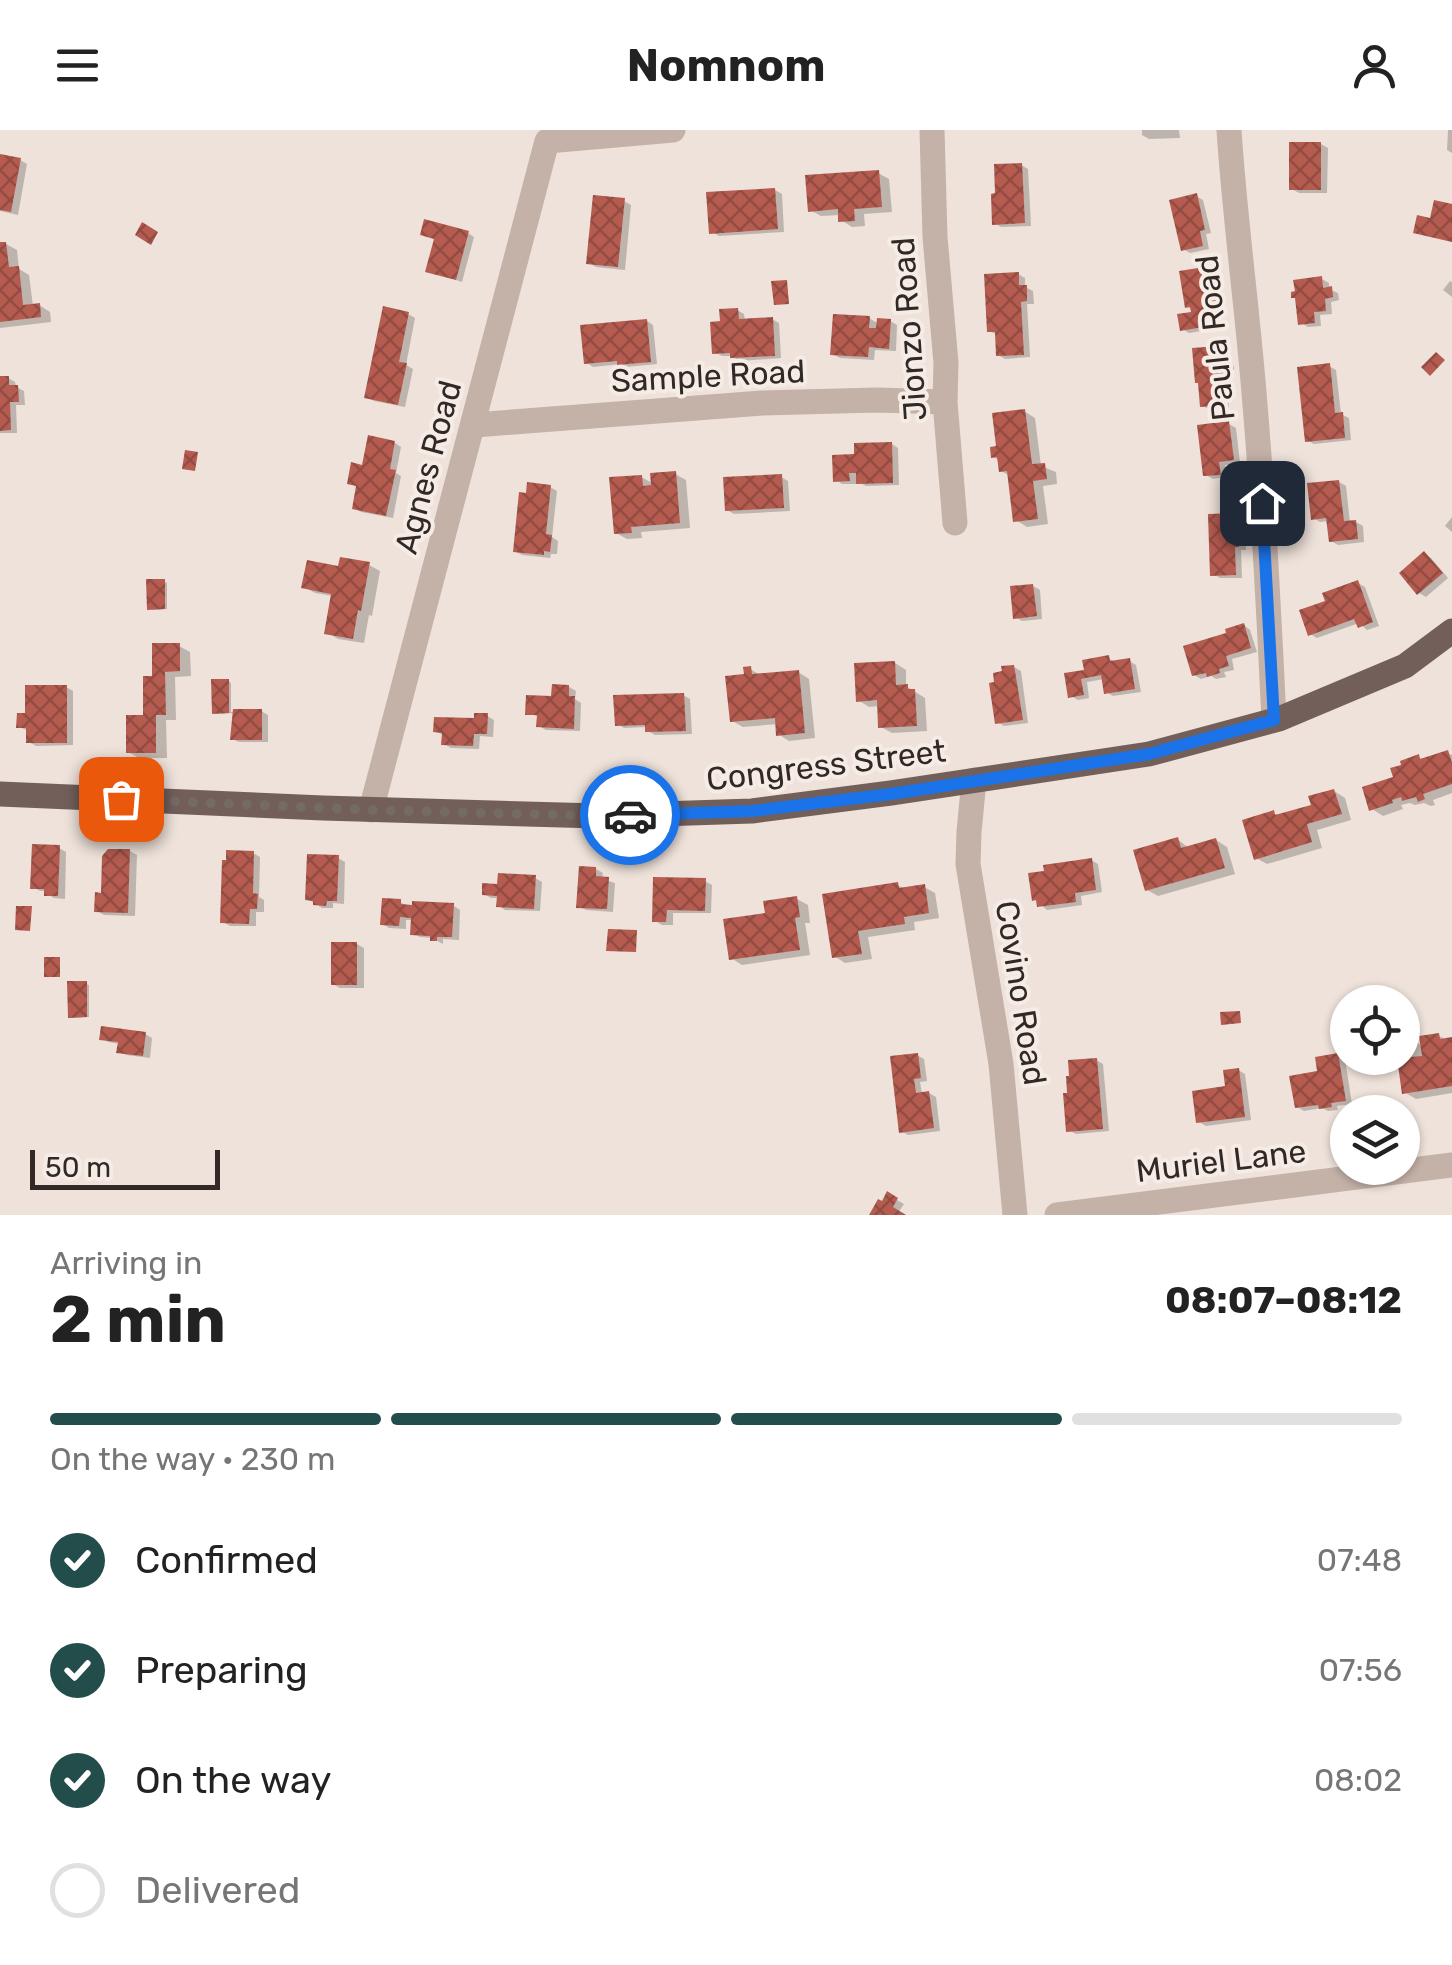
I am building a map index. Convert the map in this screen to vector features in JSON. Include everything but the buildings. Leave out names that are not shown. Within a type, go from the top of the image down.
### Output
[{"type":"main road","name":"Congress Street","points":[[0,794],[598,816],[752,811],[1149,754],[1274,720],[1406,666],[1452,632]]},
{"type":"street","name":"Agnes Road","points":[[371,810],[547,141],[674,130]]},
{"type":"street","name":"Jionzo Road","points":[[932,130],[954,523]]},
{"type":"street","name":"Paula Road","points":[[1229,130],[1268,571],[1274,720]]},
{"type":"street","name":"Sample Road","points":[[474,425],[762,403],[945,402]]},
{"type":"street","name":"Covino Road","points":[[974,780],[968,864],[1000,1064],[1015,1215]]},
{"type":"street","name":"Muriel Lane","points":[[1057,1215],[1452,1164]]},
{"type":"way so far","points":[[121,799],[395,811],[630,815]]},
{"type":"route","points":[[630,815],[752,811],[891,794],[1149,754],[1274,720],[1262,503]]}]
